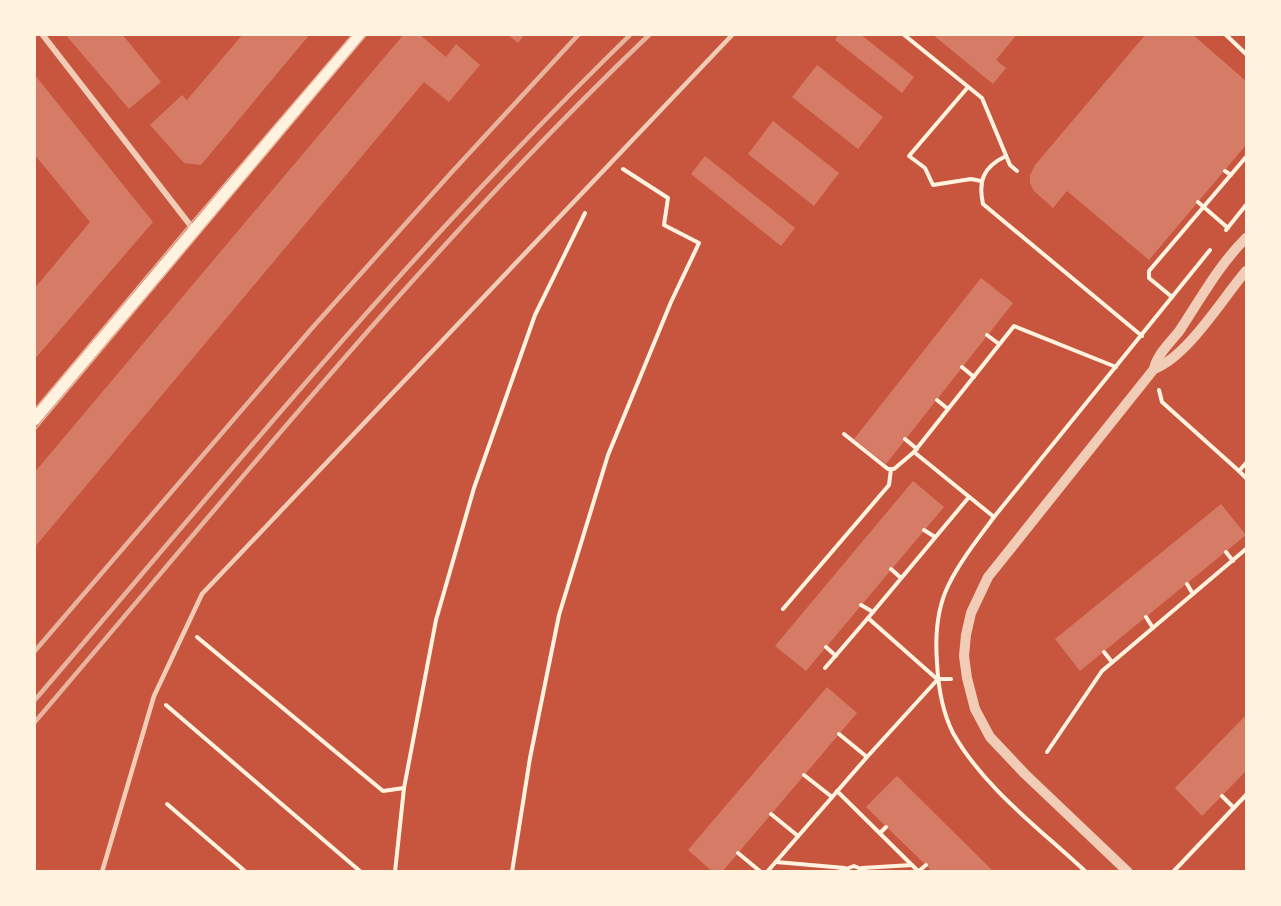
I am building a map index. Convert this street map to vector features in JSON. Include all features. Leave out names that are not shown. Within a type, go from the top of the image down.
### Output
[{"type":"main road","points":[[34,420],[360,34]]},
{"type":"street","points":[[42,34],[194,230]]},
{"type":"street","points":[[1128,872],[997,746],[983,726],[975,709],[967,678],[964,656],[966,635],[975,602],[987,577],[1154,369],[1158,358],[1213,278],[1246,238]]},
{"type":"street","points":[[1154,369],[1163,365],[1184,346],[1246,271]]},
{"type":"lane","points":[[102,872],[154,696],[202,594],[733,34]]},
{"type":"lane","points":[[1174,337],[1184,346]]},
{"type":"path","points":[[903,34],[982,98],[1010,165],[1017,171]]},
{"type":"path","points":[[1225,34],[1246,54]]},
{"type":"path","points":[[968,87],[909,156],[925,168],[933,185],[971,179],[981,181]]},
{"type":"path","points":[[1006,156],[997,160],[981,181],[983,204],[1142,336]]},
{"type":"path","points":[[1172,297],[1149,278],[1149,271],[1246,157]]},
{"type":"path","points":[[512,872],[530,758],[559,615],[608,455],[671,302],[699,243],[664,225],[668,198],[612,162]]},
{"type":"path","points":[[1225,171],[1231,175]]},
{"type":"path","points":[[1198,202],[1228,228]]},
{"type":"path","points":[[1223,235],[1246,205]]},
{"type":"path","points":[[395,872],[404,788],[436,620],[474,489],[536,315],[584,215]]},
{"type":"path","points":[[1086,872],[984,776],[953,732],[943,704],[938,679],[936,644],[939,613],[947,586],[962,560],[994,517],[1211,248]]},
{"type":"path","points":[[844,435],[888,470],[891,469],[916,450],[1014,326],[1116,367]]},
{"type":"path","points":[[987,335],[999,344]]},
{"type":"path","points":[[962,367],[974,377]]},
{"type":"path","points":[[937,400],[948,409]]},
{"type":"path","points":[[1162,402],[1246,478]]},
{"type":"path","points":[[905,439],[994,517]]},
{"type":"path","points":[[1239,471],[1246,463]]},
{"type":"path","points":[[783,609],[889,485],[891,469]]},
{"type":"path","points":[[825,668],[969,497]]},
{"type":"path","points":[[924,530],[935,537]]},
{"type":"path","points":[[1047,752],[1102,671],[1246,549]]},
{"type":"path","points":[[1226,552],[1233,561]]},
{"type":"path","points":[[891,569],[901,578]]},
{"type":"path","points":[[1187,584],[1194,594]]},
{"type":"path","points":[[861,605],[873,612]]},
{"type":"path","points":[[1146,617],[1153,628]]},
{"type":"path","points":[[868,618],[938,679],[967,678]]},
{"type":"path","points":[[203,642],[384,791],[404,788]]},
{"type":"path","points":[[826,647],[836,656]]},
{"type":"path","points":[[1104,652],[1112,662]]},
{"type":"path","points":[[767,872],[938,679]]},
{"type":"path","points":[[170,708],[361,872]]},
{"type":"path","points":[[839,734],[867,757]]},
{"type":"path","points":[[804,775],[832,797]]},
{"type":"path","points":[[837,791],[919,871],[926,865]]},
{"type":"path","points":[[1173,872],[1246,795]]},
{"type":"path","points":[[1222,796],[1234,808]]},
{"type":"path","points":[[167,804],[246,872]]},
{"type":"path","points":[[771,814],[798,836]]},
{"type":"path","points":[[880,833],[886,826]]},
{"type":"path","points":[[738,853],[761,872]]},
{"type":"path","points":[[775,862],[845,868]]},
{"type":"path","points":[[838,872],[854,866],[862,868],[913,865]]},
{"type":"path","points":[[862,868],[868,872]]},
{"type":"building","points":[[65,34],[122,34],[161,82],[129,109]]},
{"type":"building","points":[[243,34],[310,34],[201,165],[184,163],[150,125],[182,95],[187,100]]},
{"type":"building","points":[[404,34],[419,34],[446,57],[456,44],[480,65],[449,102],[424,82],[34,548],[34,473]]},
{"type":"building","points":[[507,34],[525,34],[518,43]]},
{"type":"building","points":[[839,34],[860,34],[914,77],[902,93],[835,40]]},
{"type":"building","points":[[932,34],[1017,34],[996,60],[1006,68],[993,84]]},
{"type":"building","points":[[1146,34],[1192,34],[1246,81],[1246,145],[1149,260],[1067,191],[1053,208],[1034,191],[1030,183],[1030,175],[1035,165]]},
{"type":"building","points":[[817,65],[883,117],[858,149],[792,97]]},
{"type":"building","points":[[34,74],[153,222],[34,360],[34,289],[90,222],[34,154]]},
{"type":"building","points":[[773,121],[839,173],[814,206],[748,154]]},
{"type":"building","points":[[705,156],[795,228],[781,246],[691,174]]},
{"type":"building","points":[[981,278],[1013,303],[886,464],[854,439]]},
{"type":"building","points":[[913,481],[944,507],[806,671],[775,646]]},
{"type":"building","points":[[1221,504],[1246,535],[1080,671],[1055,639]]},
{"type":"building","points":[[827,687],[857,713],[722,872],[713,872],[688,850]]},
{"type":"building","points":[[1246,715],[1246,771],[1202,816],[1175,788]]},
{"type":"building","points":[[897,776],[994,872],[933,872],[866,807]]},
{"type":"tram line","points":[[34,410],[353,34]]},
{"type":"tram line","points":[[34,431],[367,34]]},
{"type":"railway","points":[[34,652],[313,327],[579,34]]},
{"type":"railway","points":[[34,701],[325,360],[399,277],[552,113],[631,34]]},
{"type":"railway","points":[[34,723],[258,458],[410,284],[568,115],[650,34]]}]
